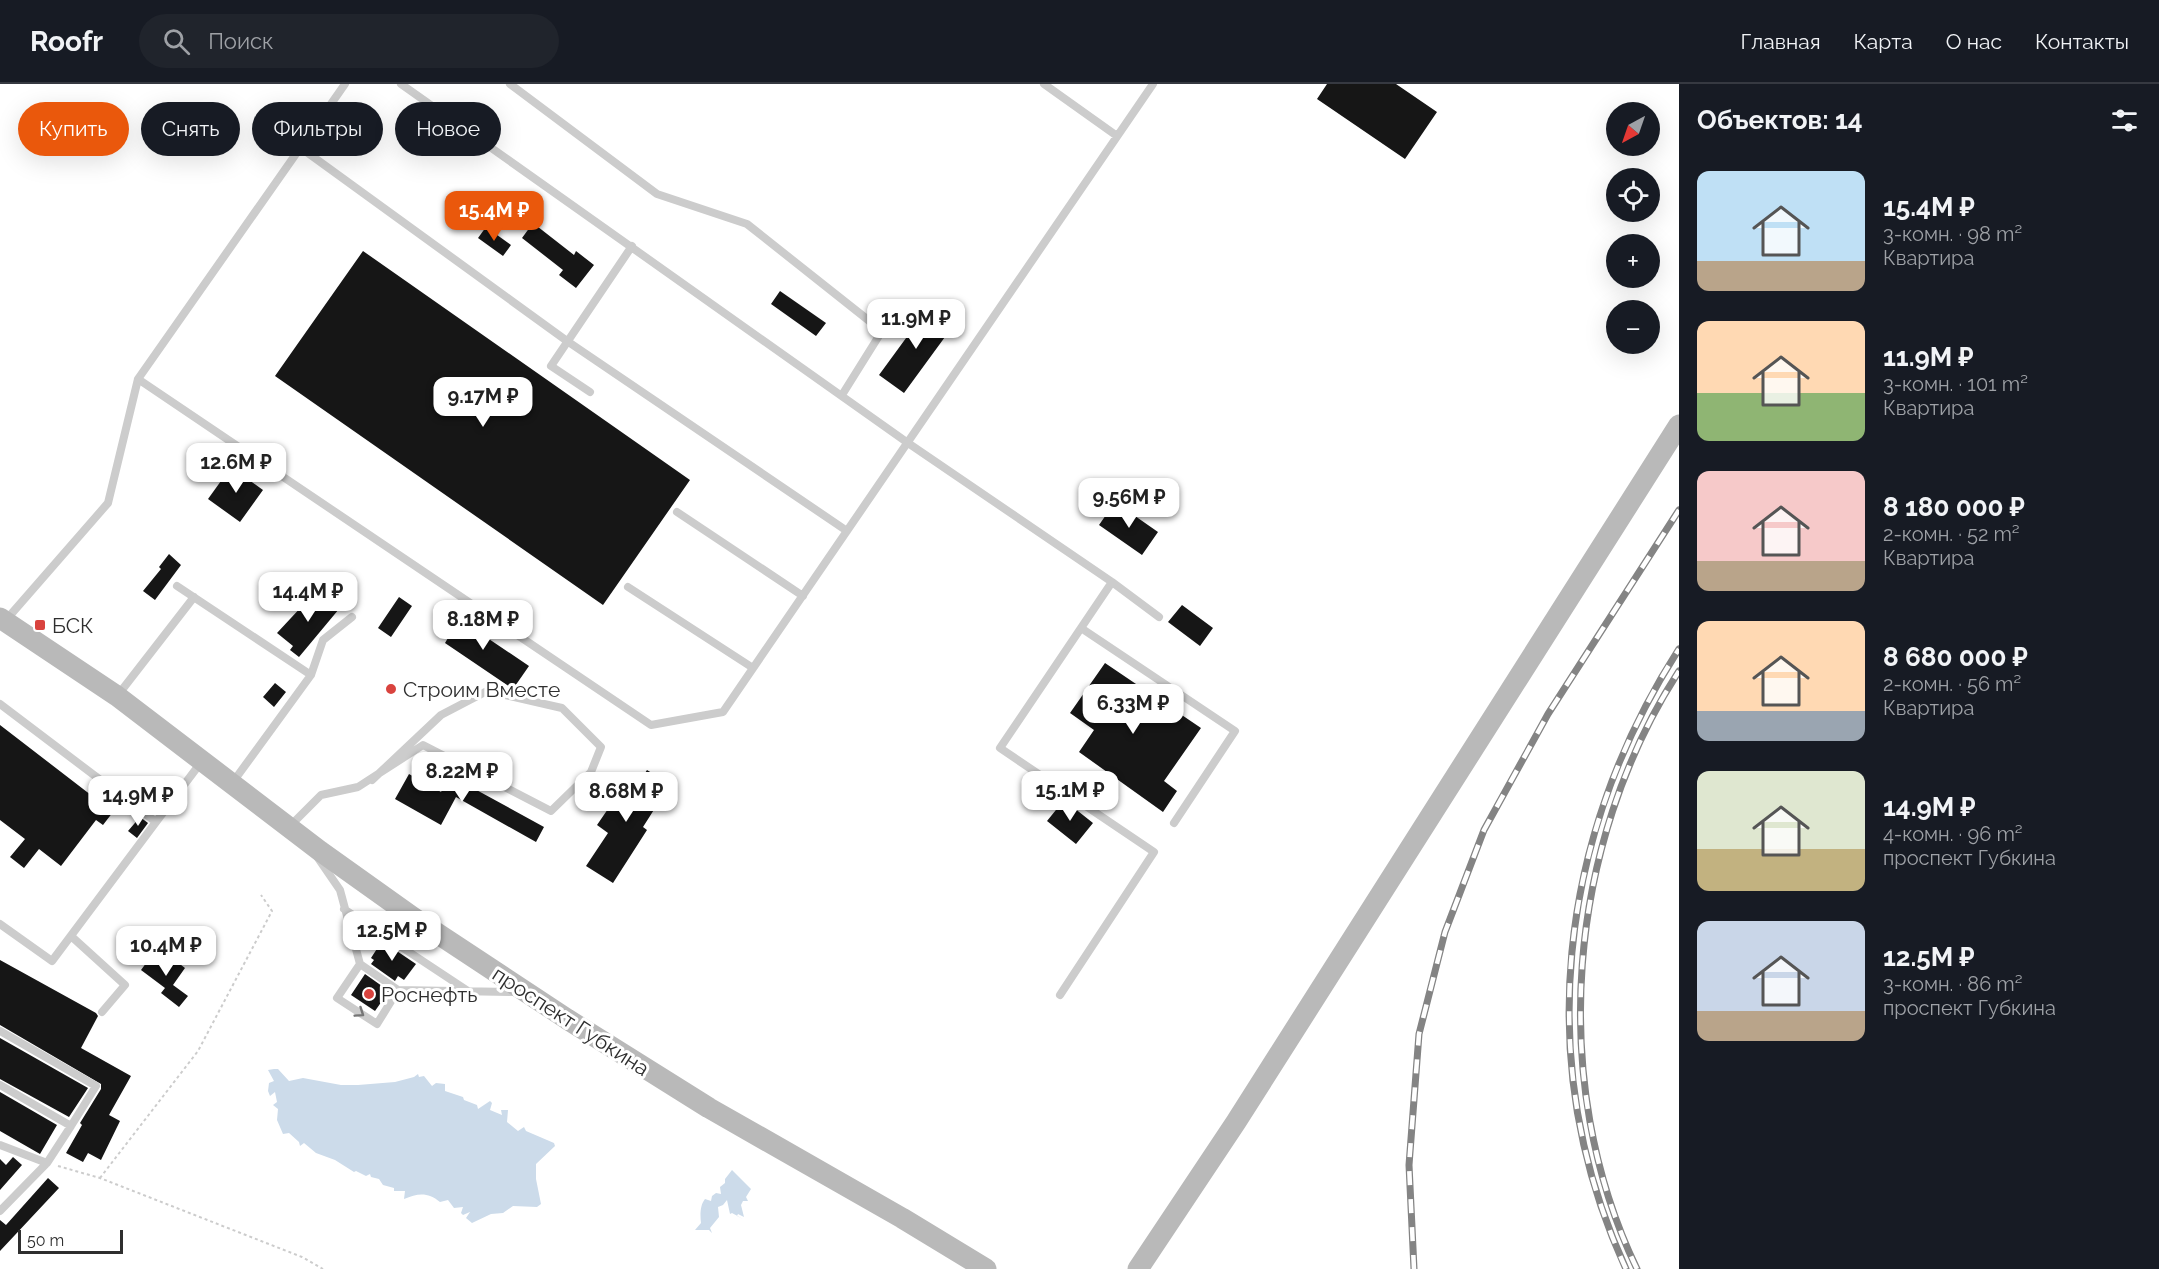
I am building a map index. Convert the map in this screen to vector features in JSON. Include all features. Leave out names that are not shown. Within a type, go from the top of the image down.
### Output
[{"type":"street","points":[[1138,1269],[1236,1122],[1679,425]]},
{"type":"street","name":"проспект Губкина","points":[[3,620],[117,696],[297,834],[414,918],[617,1052],[700,1103],[902,1218],[986,1269]]},
{"type":"lane","points":[[333,102],[345,84]]},
{"type":"lane","points":[[401,84],[908,443],[1112,582],[1159,617]]},
{"type":"lane","points":[[510,84],[657,194],[747,224],[882,331],[842,395]]},
{"type":"lane","points":[[1044,84],[1117,136]]},
{"type":"lane","points":[[138,379],[651,725],[723,712],[1153,84]]},
{"type":"lane","points":[[3,620],[108,503],[138,379],[295,156]]},
{"type":"lane","points":[[312,156],[567,340],[848,531]]},
{"type":"lane","points":[[590,392],[551,366],[632,246]]},
{"type":"lane","points":[[677,512],[803,596]]},
{"type":"lane","points":[[1059,995],[1154,852],[1000,748],[1112,582]]},
{"type":"lane","points":[[177,586],[311,675]]},
{"type":"lane","points":[[628,587],[753,668]]},
{"type":"lane","points":[[117,696],[194,597]]},
{"type":"lane","points":[[232,783],[311,675],[323,640],[352,617]]},
{"type":"lane","points":[[1081,628],[1235,731],[1174,823]]},
{"type":"lane","points":[[372,780],[441,715],[487,691],[562,708],[601,747],[591,772],[550,811],[423,745],[372,780],[358,787],[321,795],[297,834],[340,890],[360,964],[398,990],[527,992]]},
{"type":"lane","points":[[0,704],[156,822]]},
{"type":"lane","points":[[0,924],[52,961],[203,760]]},
{"type":"lane","points":[[344,909],[469,991]]},
{"type":"lane","points":[[71,936],[125,986],[102,1012]]},
{"type":"lane","points":[[360,964],[338,998],[377,1024],[398,990]]},
{"type":"lane","points":[[0,1031],[96,1086],[47,1163],[0,1211]]},
{"type":"lane","points":[[0,1085],[71,1126]]},
{"type":"lane","points":[[0,1145],[47,1163]]},
{"type":"path","points":[[100,1178],[198,1051],[272,911],[261,895]]},
{"type":"path","points":[[47,1163],[100,1178],[302,1257],[323,1269]]},
{"type":"water","points":[[278,1069],[289,1081],[303,1078],[341,1085],[395,1082],[418,1074],[419,1077],[424,1076],[432,1086],[436,1083],[445,1084],[445,1091],[463,1097],[464,1100],[477,1105],[478,1109],[490,1101],[492,1103],[490,1110],[502,1115],[501,1110],[508,1110],[507,1122],[518,1131],[524,1127],[526,1131],[554,1143],[555,1146],[536,1164],[536,1179],[541,1204],[537,1207],[513,1206],[503,1213],[491,1214],[472,1223],[466,1218],[470,1212],[463,1215],[461,1213],[463,1207],[454,1208],[448,1200],[440,1202],[423,1194],[404,1199],[405,1191],[394,1191],[394,1188],[383,1185],[379,1179],[371,1177],[370,1174],[366,1176],[354,1172],[335,1160],[316,1153],[304,1143],[300,1146],[299,1142],[289,1133],[283,1134],[277,1120],[278,1109],[273,1105],[277,1102],[275,1092],[270,1096],[268,1091],[269,1083],[274,1081],[268,1070]]},
{"type":"water","points":[[732,1170],[751,1189],[746,1197],[748,1201],[743,1201],[741,1205],[744,1217],[730,1214],[727,1200],[718,1207],[719,1217],[710,1228],[712,1233],[709,1230],[695,1230],[701,1223],[703,1201],[705,1199],[711,1201],[712,1196],[716,1193],[721,1194],[720,1187]]},
{"type":"building","points":[[1327,84],[1396,84],[1437,112],[1405,159],[1317,99]]},
{"type":"building","points":[[533,223],[574,255],[576,251],[594,265],[576,288],[559,275],[563,270],[522,238]]},
{"type":"building","points":[[486,227],[511,245],[503,256],[478,238]]},
{"type":"building","points":[[363,251],[690,480],[603,605],[275,376]]},
{"type":"building","points":[[780,291],[826,323],[816,336],[771,304]]},
{"type":"building","points":[[928,308],[953,326],[904,393],[879,375]]},
{"type":"building","points":[[231,467],[263,490],[240,522],[208,499]]},
{"type":"building","points":[[1115,502],[1158,532],[1142,555],[1099,525]]},
{"type":"building","points":[[169,554],[181,565],[155,600],[143,591],[161,569],[159,567]]},
{"type":"building","points":[[317,590],[339,609],[299,657],[290,650],[293,646],[277,633]]},
{"type":"building","points":[[399,597],[412,606],[391,637],[378,628]]},
{"type":"building","points":[[1182,605],[1213,628],[1200,646],[1168,622]]},
{"type":"building","points":[[446,610],[529,666],[513,689],[445,643],[452,631],[438,621]]},
{"type":"building","points":[[1105,663],[1201,728],[1164,781],[1177,791],[1163,812],[1079,752],[1094,730],[1070,713]]},
{"type":"building","points":[[275,683],[286,692],[274,707],[263,697]]},
{"type":"building","points":[[0,725],[113,812],[103,825],[96,820],[61,866],[39,849],[24,868],[10,857],[25,839],[0,820]]},
{"type":"building","points":[[454,769],[475,780],[471,787],[544,827],[536,842],[456,797],[441,825],[395,799],[409,774],[441,792]]},
{"type":"building","points":[[647,770],[671,785],[664,796],[672,801],[666,811],[657,805],[643,827],[647,830],[613,883],[586,866],[608,833],[597,825],[610,806],[595,796],[603,784],[627,800]]},
{"type":"building","points":[[1064,800],[1093,823],[1076,844],[1047,821]]},
{"type":"building","points":[[140,817],[148,823],[137,838],[128,831]]},
{"type":"building","points":[[382,941],[416,964],[404,980],[398,976],[395,981],[371,964],[374,960],[371,958]]},
{"type":"building","points":[[155,951],[169,962],[172,958],[185,968],[173,985],[188,996],[179,1007],[161,993],[165,988],[141,970]]},
{"type":"building","points":[[0,960],[96,1013],[98,1016],[81,1048],[131,1076],[109,1115],[120,1121],[101,1160],[88,1153],[83,1162],[66,1153],[82,1125],[80,1123],[101,1089],[101,1084],[0,1025]]},
{"type":"building","name":"Роснефть","points":[[365,974],[389,991],[375,1011],[351,995]]},
{"type":"building","points":[[0,1038],[88,1088],[69,1117],[0,1079]]},
{"type":"building","points":[[0,1092],[57,1125],[40,1154],[0,1131]]},
{"type":"building","points":[[13,1157],[22,1165],[0,1190],[0,1159],[6,1165]]},
{"type":"building","points":[[48,1178],[59,1188],[0,1251],[0,1220],[6,1225]]},
{"type":"railway","points":[[1414,1269],[1409,1165],[1419,1034],[1445,932],[1484,830],[1548,714],[1679,510]]},
{"type":"railway","points":[[1626,1269],[1596,1191],[1578,1112],[1570,1032],[1572,953],[1584,874],[1606,796],[1638,721],[1679,649]]},
{"type":"railway","points":[[1637,1269],[1608,1197],[1590,1121],[1581,1043],[1582,965],[1593,887],[1613,811],[1641,739],[1679,671]]},
{"type":"place","name":"БСК","points":[[40,625]]},
{"type":"place","name":"Строим Вместе","points":[[391,689]]},
{"type":"place","name":"Роснефть","points":[[369,994]]}]
